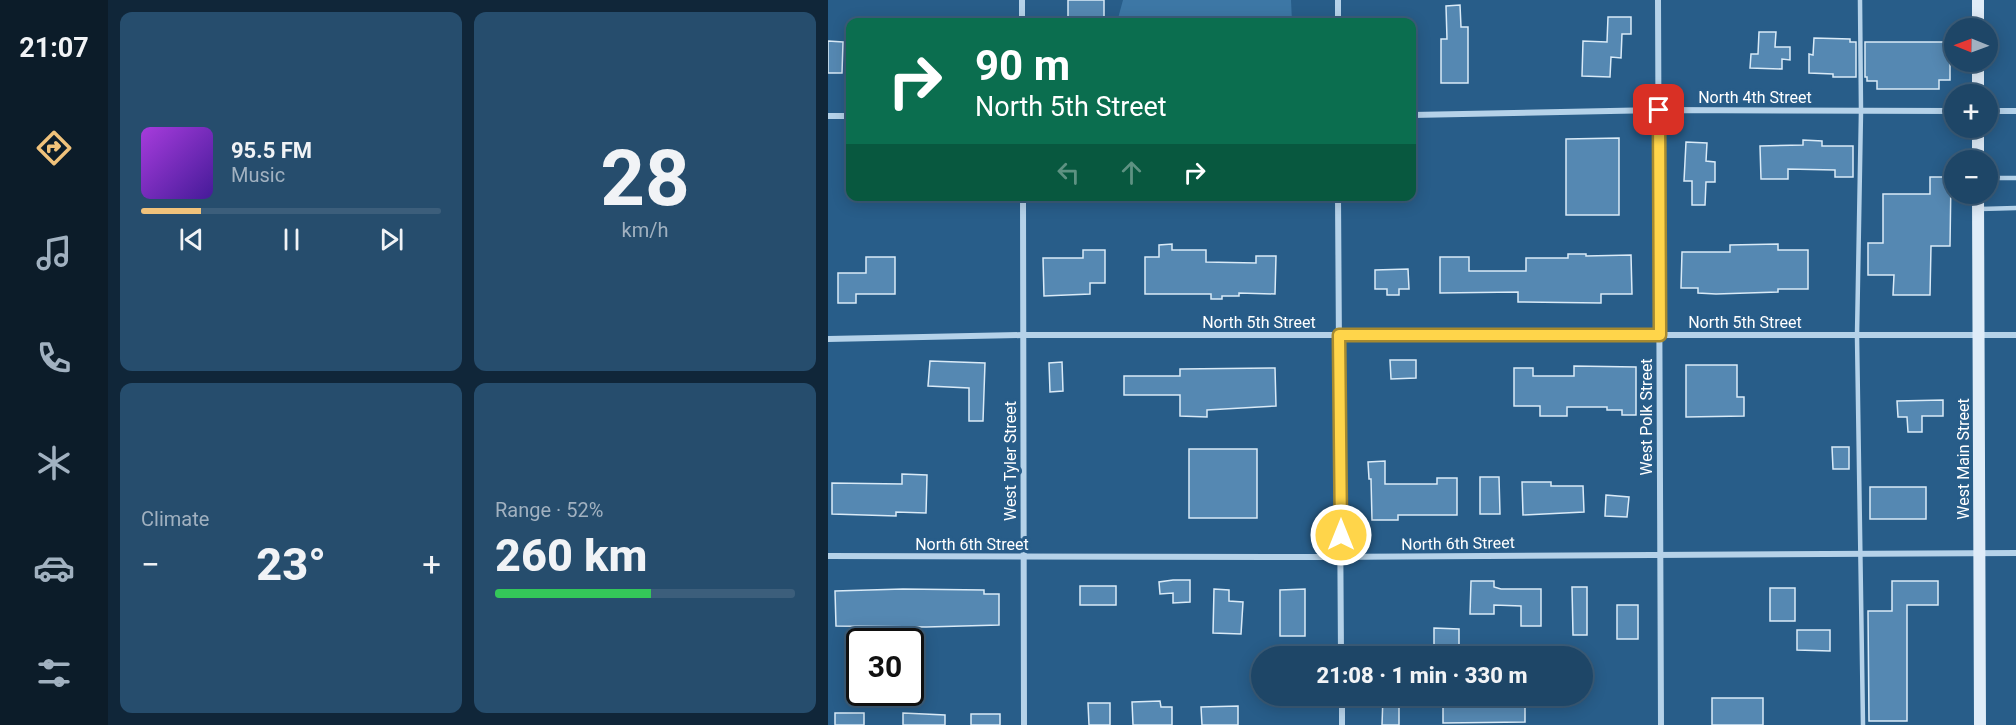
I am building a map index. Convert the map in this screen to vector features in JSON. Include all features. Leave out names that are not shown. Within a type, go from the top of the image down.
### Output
[{"type":"main road","points":[[1978,0],[1978,18]]},
{"type":"main road","name":"West Main Street","points":[[1978,204],[1980,725]]},
{"type":"street","points":[[1022,0],[1022,18]]},
{"type":"street","points":[[1338,0],[1338,18]]},
{"type":"street","name":"West Polk Street","points":[[1658,0],[1661,725]]},
{"type":"street","name":"North 4th Street","points":[[1416,115],[1659,110],[1944,111]]},
{"type":"street","points":[[1998,111],[2016,111]]},
{"type":"street","points":[[828,116],[846,116]]},
{"type":"street","name":"West Tyler Street","points":[[1023,201],[1024,725]]},
{"type":"street","points":[[1338,201],[1341,646]]},
{"type":"street","name":"North 5th Street","points":[[828,339],[1023,335],[2016,335]]},
{"type":"street","name":"North 6th Street","points":[[828,556],[1024,558],[2016,553]]},
{"type":"street","points":[[1341,706],[1342,725]]},
{"type":"lane","points":[[1860,0],[1861,111],[1857,336],[1863,725]]},
{"type":"lane","points":[[1998,178],[2016,178]]},
{"type":"lane","points":[[1978,209],[2016,208]]},
{"type":"shaded area","points":[[1123,0],[1291,0],[1292,18],[1118,18]]},
{"type":"building","points":[[1068,0],[1104,0],[1104,18],[1068,18]]},
{"type":"building","points":[[1460,5],[1461,27],[1468,27],[1468,83],[1441,83],[1441,39],[1447,39],[1446,6]]},
{"type":"building","points":[[1608,17],[1631,17],[1631,34],[1622,34],[1621,58],[1611,57],[1610,77],[1582,76],[1583,41],[1607,42]]},
{"type":"building","points":[[1759,32],[1776,32],[1775,47],[1790,47],[1790,60],[1782,59],[1782,69],[1750,68],[1751,54],[1758,54]]},
{"type":"building","points":[[1814,38],[1850,39],[1850,42],[1856,42],[1856,77],[1833,77],[1833,74],[1809,73],[1809,54],[1813,55]]},
{"type":"building","points":[[828,41],[843,42],[842,73],[828,73]]},
{"type":"building","points":[[1865,42],[1944,42],[1944,72],[1950,72],[1950,80],[1939,80],[1939,89],[1877,89],[1877,81],[1867,81]]},
{"type":"building","points":[[1619,138],[1619,215],[1566,215],[1566,139]]},
{"type":"building","points":[[1803,140],[1822,141],[1822,146],[1853,146],[1853,177],[1835,177],[1835,170],[1788,169],[1788,179],[1761,179],[1760,146],[1803,145]]},
{"type":"building","points":[[1686,142],[1707,143],[1706,161],[1715,162],[1715,182],[1706,182],[1705,205],[1692,205],[1692,181],[1684,181]]},
{"type":"building","points":[[1930,177],[1944,177],[1944,204],[1951,204],[1950,246],[1931,246],[1930,295],[1893,295],[1894,275],[1868,275],[1868,243],[1883,243],[1883,194],[1930,194]]},
{"type":"building","points":[[1172,244],[1172,250],[1206,250],[1206,262],[1256,263],[1256,256],[1276,256],[1275,294],[1239,293],[1239,296],[1222,296],[1222,299],[1211,299],[1211,294],[1145,294],[1145,257],[1159,257],[1159,245]]},
{"type":"building","points":[[1778,244],[1778,250],[1808,250],[1808,289],[1716,294],[1698,293],[1698,288],[1681,288],[1682,252],[1730,252],[1730,245]]},
{"type":"building","points":[[1083,250],[1105,250],[1105,283],[1090,283],[1090,294],[1044,296],[1043,258],[1083,258]]},
{"type":"building","points":[[1568,254],[1631,255],[1632,294],[1601,294],[1601,303],[1518,302],[1518,292],[1440,293],[1440,257],[1469,257],[1469,271],[1526,271],[1526,258],[1568,258]]},
{"type":"building","points":[[866,257],[895,257],[895,294],[856,294],[856,303],[838,303],[838,273],[866,273]]},
{"type":"building","points":[[1408,269],[1409,289],[1399,289],[1399,295],[1387,295],[1387,289],[1375,289],[1375,270]]},
{"type":"building","points":[[1390,360],[1416,360],[1416,378],[1391,379]]},
{"type":"building","points":[[930,361],[985,363],[983,421],[969,421],[969,388],[928,386]]},
{"type":"building","points":[[1062,362],[1063,391],[1050,392],[1049,363]]},
{"type":"building","points":[[1686,365],[1737,365],[1737,397],[1744,397],[1744,416],[1686,417]]},
{"type":"building","points":[[1574,366],[1636,367],[1636,415],[1622,415],[1622,410],[1607,410],[1607,407],[1567,407],[1567,416],[1540,416],[1540,406],[1514,406],[1514,368],[1533,368],[1533,376],[1574,376]]},
{"type":"building","points":[[1275,368],[1276,406],[1207,410],[1207,417],[1180,416],[1180,395],[1124,395],[1124,376],[1180,376],[1180,369]]},
{"type":"building","points":[[1943,400],[1943,416],[1922,416],[1922,432],[1908,432],[1907,417],[1898,417],[1897,401]]},
{"type":"building","points":[[1832,447],[1849,447],[1849,469],[1833,469]]},
{"type":"building","points":[[1189,449],[1257,449],[1257,518],[1189,518]]},
{"type":"building","points":[[1385,461],[1385,484],[1437,484],[1437,478],[1457,478],[1457,515],[1398,515],[1398,520],[1372,520],[1371,479],[1369,479],[1368,462]]},
{"type":"building","points":[[902,474],[927,475],[926,513],[896,512],[896,516],[832,514],[832,483],[902,484]]},
{"type":"building","points":[[1480,477],[1499,477],[1500,514],[1480,514]]},
{"type":"building","points":[[1522,482],[1551,482],[1551,486],[1583,486],[1584,512],[1523,515]]},
{"type":"building","points":[[1870,487],[1926,487],[1926,519],[1870,519]]},
{"type":"building","points":[[1606,495],[1629,497],[1627,517],[1605,516]]},
{"type":"building","points":[[1190,580],[1190,602],[1173,603],[1173,593],[1160,594],[1159,582]]},
{"type":"building","points":[[1471,581],[1494,581],[1494,587],[1501,589],[1541,589],[1541,626],[1521,626],[1521,606],[1494,605],[1494,614],[1470,614]]},
{"type":"building","points":[[1892,581],[1938,581],[1938,605],[1907,605],[1907,721],[1869,721],[1868,611],[1892,611]]},
{"type":"building","points":[[1080,586],[1116,586],[1116,605],[1080,605]]},
{"type":"building","points":[[1572,587],[1587,587],[1587,635],[1573,635]]},
{"type":"building","points":[[1770,588],[1795,588],[1795,621],[1770,621]]},
{"type":"building","points":[[1214,589],[1229,590],[1229,601],[1243,602],[1241,634],[1213,633]]},
{"type":"building","points":[[1305,589],[1305,636],[1280,636],[1280,590]]},
{"type":"building","points":[[984,590],[984,594],[999,594],[999,625],[836,626],[835,591]]},
{"type":"building","points":[[1617,605],[1638,605],[1638,639],[1617,639]]},
{"type":"building","points":[[1434,628],[1459,629],[1459,645],[1434,645]]},
{"type":"building","points":[[1797,630],[1830,630],[1830,651],[1797,650]]},
{"type":"building","points":[[1712,698],[1763,698],[1763,725],[1712,725]]},
{"type":"building","points":[[1160,701],[1161,707],[1172,707],[1172,725],[1133,725],[1132,702]]},
{"type":"building","points":[[1088,703],[1110,703],[1110,725],[1089,725]]},
{"type":"building","points":[[1238,706],[1238,725],[1202,725],[1201,707]]},
{"type":"building","points":[[1383,706],[1399,706],[1399,725],[1382,725]]},
{"type":"building","points":[[1443,706],[1525,706],[1525,722],[1443,723]]},
{"type":"building","points":[[835,713],[864,713],[864,725],[835,725]]},
{"type":"building","points":[[903,713],[945,715],[945,725],[903,725]]},
{"type":"building","points":[[971,714],[1000,714],[1000,725],[971,725]]},
{"type":"route","points":[[1341,535],[1339,335],[1660,335],[1659,110]]}]
